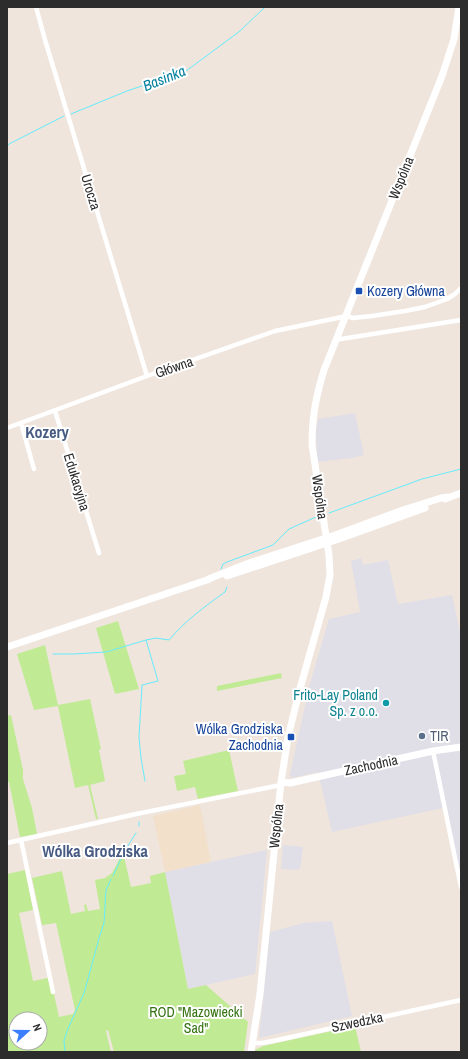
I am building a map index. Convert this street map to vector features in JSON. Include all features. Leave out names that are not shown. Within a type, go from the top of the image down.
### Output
[{"type":"street","name":"Urocza","points":[[36,7],[49,55],[147,376]]},
{"type":"street","name":"Wspólna","points":[[251,1052],[262,974],[281,784],[288,737],[329,583],[330,568],[314,458],[312,430],[315,400],[324,370],[336,339],[442,76],[454,39],[459,7]]},
{"type":"street","name":"Główna","points":[[7,428],[147,376],[276,331],[345,317],[353,318],[372,316],[425,307],[447,299],[461,288]]},
{"type":"street","points":[[336,339],[461,320]]},
{"type":"street","name":"Edukacyjna","points":[[55,411],[99,553]]},
{"type":"street","points":[[21,423],[34,469]]},
{"type":"street","points":[[7,647],[207,580],[212,581],[251,569],[326,540],[402,517],[461,493]]},
{"type":"street","name":"Zachodnia","points":[[281,784],[433,751],[461,747]]},
{"type":"street","points":[[433,751],[461,887]]},
{"type":"street","points":[[7,843],[281,784]]},
{"type":"street","points":[[21,840],[53,992]]},
{"type":"street","name":"Szwedzka","points":[[252,1043],[273,1041],[461,1000]]},
{"type":"shaded area","points":[[355,413],[364,455],[317,462],[316,432],[318,419]]},
{"type":"shaded area","points":[[361,558],[363,565],[388,560],[398,604],[452,595],[461,637],[461,883],[443,808],[332,832],[318,772],[292,778],[290,775],[309,687],[329,619],[360,612],[351,561]]},
{"type":"shaded area","points":[[200,805],[211,862],[165,872],[153,816]]},
{"type":"shaded area","points":[[283,845],[303,847],[300,869],[281,869]]},
{"type":"shaded area","points":[[267,850],[255,974],[188,989],[165,872]]},
{"type":"shaded area","points":[[332,921],[352,1016],[259,1038],[270,932],[303,923]]},
{"type":"green space","points":[[118,621],[139,689],[115,694],[96,628]]},
{"type":"green space","points":[[45,645],[58,705],[90,699],[101,749],[99,750],[105,781],[90,785],[98,819],[96,819],[88,785],[75,788],[58,706],[34,710],[17,654]]},
{"type":"green space","points":[[281,673],[282,678],[217,691],[217,686]]},
{"type":"green space","points":[[11,715],[23,770],[23,779],[32,808],[37,834],[20,837],[9,782],[7,782],[7,716]]},
{"type":"green space","points":[[229,750],[238,791],[198,799],[195,787],[177,791],[174,776],[186,774],[183,761]]},
{"type":"green space","name":"ROD \"Mazowiecki Sad\"","points":[[123,852],[131,887],[151,883],[150,876],[165,872],[188,989],[206,985],[248,1022],[244,1052],[114,1052],[108,1030],[106,1031],[111,1052],[7,1052],[7,874],[25,870],[33,910],[19,913],[33,981],[48,978],[52,994],[54,994],[59,1017],[73,1014],[75,1010],[56,923],[42,925],[32,878],[62,871],[71,914],[85,911],[84,905],[86,904],[88,911],[100,909],[95,880],[105,878],[112,873]]},
{"type":"green space","points":[[355,1026],[361,1052],[253,1052],[263,1046]]},
{"type":"waterway","name":"Basinka","points":[[71,114],[127,91],[186,71],[240,31],[265,7]]},
{"type":"waterway","name":"Basinka","points":[[7,146],[64,116]]},
{"type":"waterway","points":[[329,513],[422,479],[461,469]]},
{"type":"waterway","points":[[221,569],[223,564],[227,562],[273,545],[289,529],[316,517]]},
{"type":"waterway","points":[[145,781],[139,737],[142,685],[158,681],[146,640],[156,638],[169,640],[188,620],[225,592],[227,587]]},
{"type":"waterway","points":[[53,654],[106,652],[146,640]]},
{"type":"waterway","points":[[113,876],[124,852],[136,833]]},
{"type":"waterway","points":[[65,1052],[64,1041],[67,1031],[84,993],[104,923],[106,890],[111,879]]},
{"type":"place","name":"Kozery Główna","points":[[359,291]]},
{"type":"place","name":"Frito-Lay Poland Sp. z o.o.","points":[[386,703]]},
{"type":"place","name":"TIR","points":[[422,736]]},
{"type":"place","name":"Wólka Grodziska Zachodnia","points":[[291,737]]},
{"type":"district","name":"Kozery","points":[[47,432]]},
{"type":"district","name":"Wólka Grodziska","points":[[95,851]]}]
